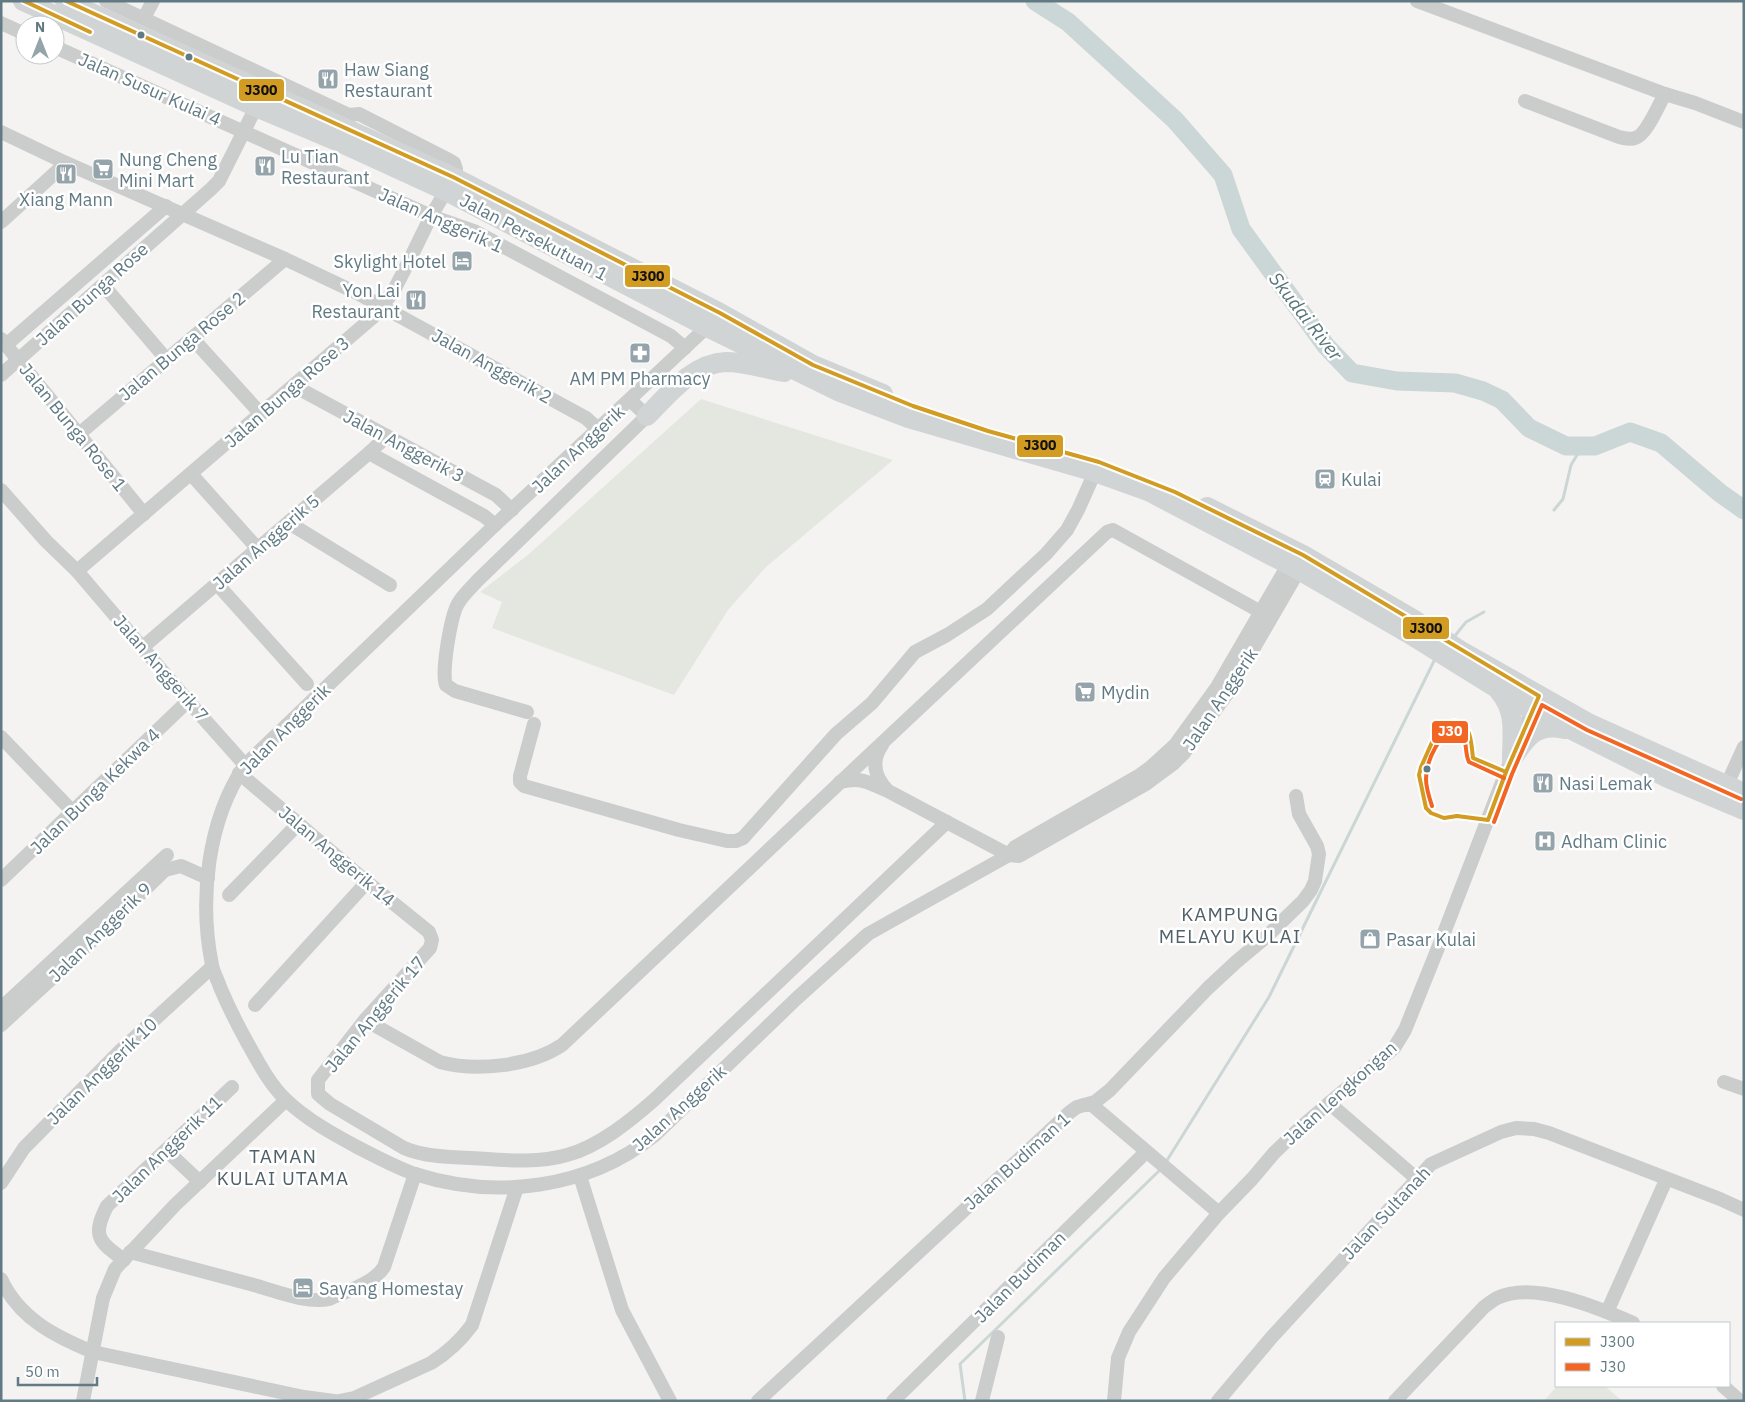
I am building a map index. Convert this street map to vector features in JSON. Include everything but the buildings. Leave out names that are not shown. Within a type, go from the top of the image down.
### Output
[{"type":"highway","name":"Jalan Persekutuan 1","points":[[22,1],[260,99],[343,128],[449,184],[707,327],[840,392],[908,418],[1095,472],[1148,491],[1437,643],[1535,703],[1584,737],[1668,778],[1730,794]]},
{"type":"highway","name":"Jalan Persekutuan 1","points":[[65,1],[260,99]]},
{"type":"highway","name":"Jalan Persekutuan 1","points":[[449,184],[720,313],[813,365],[913,406],[988,431],[1100,462],[1175,492],[1303,554],[1416,620],[1437,643]]},
{"type":"highway","points":[[647,416],[692,374],[716,363],[727,362],[808,377]]},
{"type":"highway","name":"Jalan Persekutuan 1","points":[[1458,656],[1499,690],[1590,724],[1730,794],[1744,810]]},
{"type":"highway","points":[[1499,690],[1506,699],[1512,716],[1512,760]]},
{"type":"highway","points":[[1512,760],[1525,739],[1536,730],[1563,728],[1584,737]]},
{"type":"street","points":[[106,1],[144,18],[343,128],[359,114],[449,160],[454,163],[456,169],[449,184]]},
{"type":"street","points":[[144,18],[153,1]]},
{"type":"street","points":[[1417,1],[1744,122]]},
{"type":"street","points":[[1,23],[15,29]]},
{"type":"street","name":"Jalan Susur Kulai 4","points":[[65,51],[244,132]]},
{"type":"street","points":[[1525,101],[1619,137],[1629,139],[1638,138],[1644,133],[1665,94]]},
{"type":"street","name":"Jalan Bunga Rose","points":[[1,375],[200,200],[219,180],[260,99]]},
{"type":"street","points":[[1,132],[66,163],[285,259],[382,306]]},
{"type":"street","name":"Jalan Anggerik 1","points":[[244,132],[431,216],[474,231],[671,336],[685,348]]},
{"type":"street","points":[[1,222],[66,163]]},
{"type":"street","name":"Jalan Bunga Rose 3","points":[[78,571],[372,318],[393,292],[449,184]]},
{"type":"street","points":[[4,342],[166,206]]},
{"type":"street","name":"Jalan Bunga Rose 2","points":[[79,434],[285,259]]},
{"type":"street","points":[[103,285],[167,360]]},
{"type":"street","name":"Jalan Anggerik 2","points":[[382,306],[586,418],[598,429]]},
{"type":"street","name":"Jalan Anggerik","points":[[707,327],[495,526],[242,769],[223,809],[216,832],[208,878],[207,911],[212,967],[232,1016],[262,1070],[286,1100],[316,1124],[336,1136],[380,1159],[415,1174],[462,1185],[517,1187],[552,1183],[580,1176],[617,1161],[641,1146],[655,1135],[796,999],[868,934],[1009,855],[1015,847],[1173,764],[1184,753],[1227,694],[1293,568]]},
{"type":"street","points":[[192,338],[262,414]]},
{"type":"street","name":"Jalan Bunga Rose 1","points":[[4,342],[144,514]]},
{"type":"street","name":"Jalan Anggerik 3","points":[[294,386],[496,495],[512,510]]},
{"type":"street","points":[[630,400],[647,416],[477,581],[459,602],[453,615],[444,675],[446,685],[455,691],[531,718],[520,776],[520,782],[524,786],[678,830],[728,841],[736,841],[743,838],[836,734],[872,703],[915,652],[947,635],[987,609],[1046,554],[1066,530],[1078,510],[1095,472]]},
{"type":"street","name":"Jalan Anggerik 5","points":[[144,648],[370,453],[387,436]]},
{"type":"street","points":[[370,453],[484,516],[495,526]]},
{"type":"street","points":[[191,474],[258,549]]},
{"type":"street","name":"Jalan Anggerik 7","points":[[4,497],[78,571],[188,701],[242,769]]},
{"type":"street","points":[[289,522],[390,585]]},
{"type":"street","points":[[365,1020],[440,1062],[450,1065],[478,1066],[517,1063],[539,1058],[553,1052],[624,988],[886,738],[1107,532],[1113,530],[1262,612]]},
{"type":"street","name":"Jalan Anggerik","points":[[1143,780],[1151,767],[1175,745],[1217,687],[1262,612],[1293,568]]},
{"type":"street","points":[[218,584],[307,684]]},
{"type":"street","name":"Jalan Bunga Kekwa 4","points":[[2,879],[188,701]]},
{"type":"street","name":"Jalan Lengkongan","points":[[1114,1401],[1118,1358],[1129,1332],[1164,1278],[1219,1213],[1274,1153],[1394,1048],[1405,1030],[1535,703]]},
{"type":"street","points":[[1,737],[73,812]]},
{"type":"street","points":[[886,738],[877,752],[875,766],[878,778],[888,791]]},
{"type":"street","points":[[1730,794],[1744,746]]},
{"type":"street","name":"Jalan Anggerik 14","points":[[242,769],[298,824],[429,932],[432,940]]},
{"type":"street","points":[[840,782],[862,779],[1009,855]]},
{"type":"street","name":"Jalan Budiman 1","points":[[758,1401],[1070,1112],[1095,1102],[1110,1090],[1208,988],[1266,937],[1303,901],[1315,881],[1319,854],[1317,846],[1299,814],[1296,796]]},
{"type":"street","name":"Jalan Anggerik 17","points":[[432,940],[430,948],[365,1020],[318,1080],[318,1094],[330,1104],[414,1152],[512,1161],[568,1155],[625,1125],[654,1100],[947,822]]},
{"type":"street","points":[[230,895],[298,824]]},
{"type":"street","points":[[1,1008],[167,855]]},
{"type":"street","name":"Jalan Anggerik 9","points":[[1,1025],[165,870],[181,866],[208,878]]},
{"type":"street","points":[[255,1005],[367,882]]},
{"type":"street","name":"Jalan Anggerik 10","points":[[1,1183],[24,1148],[120,1051],[212,967]]},
{"type":"street","points":[[1724,1082],[1744,1089]]},
{"type":"street","name":"Jalan Anggerik 11","points":[[232,1087],[107,1206],[99,1221],[99,1234],[102,1242],[127,1256],[322,1301],[373,1279],[380,1273],[384,1267],[415,1174]]},
{"type":"street","points":[[83,1401],[103,1298],[115,1270],[175,1205],[286,1100]]},
{"type":"street","points":[[1329,1103],[1416,1178]]},
{"type":"street","points":[[1084,1105],[1092,1105],[1219,1213]]},
{"type":"street","name":"Jalan Sultanah","points":[[1218,1401],[1271,1338],[1416,1178],[1431,1164],[1501,1132],[1516,1128],[1534,1129],[1549,1133],[1744,1210]]},
{"type":"street","points":[[166,1150],[200,1182]]},
{"type":"street","name":"Jalan Budiman","points":[[898,1399],[1151,1156]]},
{"type":"street","points":[[580,1176],[622,1310],[670,1401]]},
{"type":"street","points":[[1607,1312],[1666,1180]]},
{"type":"street","points":[[338,1401],[354,1398],[431,1363],[464,1336],[472,1325],[517,1187]]},
{"type":"street","points":[[1,1278],[17,1303],[29,1317],[66,1340],[93,1352],[304,1397],[334,1401]]},
{"type":"street","points":[[1396,1401],[1484,1307],[1498,1298],[1517,1293],[1559,1296],[1631,1322]]},
{"type":"street","points":[[982,1401],[998,1337]]},
{"type":"street","points":[[1724,1387],[1740,1401]]},
{"type":"shaded area","points":[[701,399],[893,460],[765,568],[728,610],[674,695],[492,628],[502,602],[480,592],[529,554]]},
{"type":"shaded area","points":[[1556,1387],[1606,1387],[1622,1401],[1544,1401]]},
{"type":"waterway","name":"Skudai River","points":[[1035,1],[1068,22],[1175,120],[1223,175],[1241,229],[1326,346],[1352,373],[1397,381],[1455,383],[1483,391],[1502,400],[1529,428],[1566,446],[1595,446],[1630,432],[1661,443],[1720,493],[1744,510]]},
{"type":"waterway","points":[[1554,510],[1563,499],[1571,465],[1577,455],[1588,446]]},
{"type":"waterway","points":[[1454,637],[1466,622],[1484,612]]},
{"type":"waterway","points":[[1166,1162],[1269,997],[1435,659]]},
{"type":"waterway","points":[[965,1401],[960,1364],[1161,1169]]},
{"type":"transit line","name":"J300","points":[[24,1],[90,32]]},
{"type":"transit line","name":"J300","points":[[66,1],[453,177],[720,313],[813,365],[913,406],[988,431],[1099,462],[1175,492],[1303,555],[1539,696],[1506,772]]},
{"type":"transit line","name":"J30","points":[[1494,822],[1512,774],[1542,705],[1587,730],[1741,799]]},
{"type":"transit line","name":"J300","points":[[1453,722],[1459,723],[1467,729],[1471,740],[1473,758],[1506,772],[1488,820],[1457,816],[1444,818],[1431,813],[1426,808],[1419,775],[1421,767],[1433,740],[1453,722]]},
{"type":"transit line","name":"J30","points":[[1432,806],[1426,782],[1428,764],[1440,740],[1453,730],[1460,729],[1465,741],[1469,762],[1504,778]]},
{"type":"place","name":"Haw Siang Restaurant","points":[[328,79]]},
{"type":"place","name":"Lu Tian Restaurant","points":[[265,166]]},
{"type":"place","name":"Nung Cheng Mini Mart","points":[[103,169]]},
{"type":"place","name":"Xiang Mann","points":[[66,174]]},
{"type":"place","name":"Skylight Hotel","points":[[462,261]]},
{"type":"place","name":"Yon Lai Restaurant","points":[[416,300]]},
{"type":"place","name":"AM PM Pharmacy","points":[[640,353]]},
{"type":"place","name":"Kulai","points":[[1325,479]]},
{"type":"place","name":"Mydin","points":[[1085,692]]},
{"type":"place","name":"Nasi Lemak","points":[[1543,783]]},
{"type":"place","name":"Adham Clinic","points":[[1545,841]]},
{"type":"place","name":"Pasar Kulai","points":[[1370,939]]},
{"type":"place","name":"Sayang Homestay","points":[[303,1288]]},
{"type":"district","name":"KAMPUNG MELAYU KULAI","points":[[1230,925]]},
{"type":"district","name":"TAMAN KULAI UTAMA","points":[[283,1167]]}]
